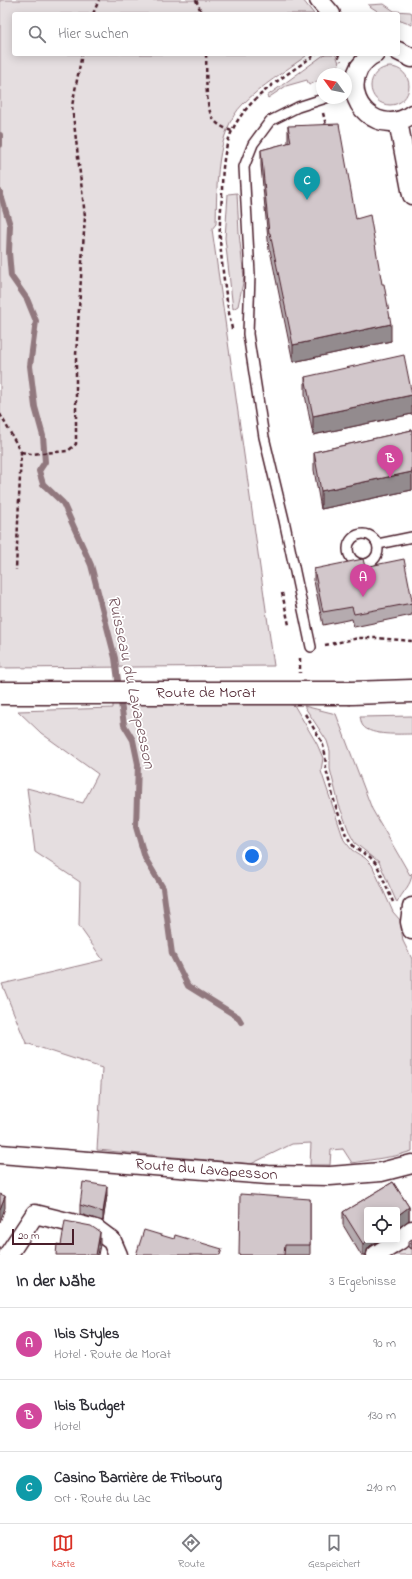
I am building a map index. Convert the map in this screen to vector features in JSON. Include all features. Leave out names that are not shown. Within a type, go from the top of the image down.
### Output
[{"type":"main road","name":"Route de Morat","points":[[0,693],[412,691]]},
{"type":"street","points":[[319,0],[329,12]]},
{"type":"street","points":[[400,52],[412,58]]},
{"type":"street","points":[[352,85],[362,64],[370,56]]},
{"type":"street","points":[[352,92],[363,110],[378,120],[390,122],[405,118],[412,195]]},
{"type":"street","points":[[412,907],[410,922],[412,930]]},
{"type":"street","name":"Route du Lavapesson","points":[[0,1154],[268,1175],[330,1176],[381,1172],[412,1164]]},
{"type":"street","points":[[8,1255],[35,1214],[96,1228],[112,1241],[118,1255]]},
{"type":"street","points":[[376,1255],[400,1240],[412,1230]]},
{"type":"lane","points":[[315,647],[264,437],[248,334],[250,274],[244,167],[253,144],[270,121],[298,107],[316,101]]},
{"type":"lane","points":[[378,544],[412,537]]},
{"type":"path","points":[[94,12],[99,0]]},
{"type":"path","points":[[196,0],[201,12]]},
{"type":"path","points":[[21,452],[31,454],[68,451],[76,444],[76,355],[85,216],[72,106],[82,56]]},
{"type":"path","points":[[206,56],[208,107],[213,119],[222,128],[232,131]]},
{"type":"path","points":[[0,414],[21,452],[16,570]]},
{"type":"path","points":[[315,647],[359,638],[412,641]]},
{"type":"shaded area","points":[[0,0],[303,0],[312,12],[12,12],[12,56],[306,56],[257,91],[243,104],[234,116],[222,145],[219,161],[216,224],[212,229],[274,666],[0,668]]},
{"type":"shaded area","points":[[384,4],[394,11],[410,12],[412,13],[412,25],[400,21],[400,12],[379,12],[368,5]]},
{"type":"shaded area","points":[[322,56],[336,56],[338,59],[339,66],[338,68],[316,68],[316,82],[309,85],[307,80],[286,86],[268,98],[267,96]]},
{"type":"shaded area","points":[[390,67],[400,70],[406,76],[409,86],[406,96],[400,102],[390,105],[380,102],[374,96],[371,86],[374,76],[380,70]]},
{"type":"shaded area","points":[[237,193],[239,233],[244,278],[238,306],[233,309],[225,238],[228,194]]},
{"type":"shaded area","points":[[262,701],[263,704],[294,705],[317,744],[323,758],[321,771],[344,840],[352,850],[365,858],[372,865],[393,912],[400,920],[403,941],[412,959],[412,1151],[395,1156],[352,1163],[343,1149],[331,1150],[330,1165],[310,1165],[311,1143],[292,1144],[251,1164],[97,1150],[102,1068],[26,1043],[2,984],[103,960],[79,926],[80,882],[35,852],[27,788],[83,803],[98,774],[41,733],[18,711],[113,708],[113,703]]},
{"type":"shaded area","points":[[304,706],[336,714],[372,809],[410,875],[412,873],[409,885],[397,903],[379,862],[355,843],[350,834],[339,805],[330,769],[330,751],[327,741]]},
{"type":"shaded area","points":[[412,716],[412,734],[386,734],[372,731],[363,726],[360,717]]},
{"type":"shaded area","points":[[412,1240],[412,1255],[394,1255],[407,1247]]},
{"type":"building","points":[[339,124],[356,219],[370,215],[382,284],[384,284],[391,324],[293,345],[269,233],[261,150],[291,142],[288,126]]},
{"type":"building","points":[[404,355],[412,395],[313,416],[305,377]]},
{"type":"building","points":[[412,430],[412,472],[321,491],[314,452]]},
{"type":"building","points":[[363,559],[365,567],[404,559],[412,603],[354,614],[352,607],[323,612],[314,569]]},
{"type":"building","points":[[83,1182],[107,1186],[103,1212],[80,1205]]},
{"type":"building","points":[[393,1182],[409,1207],[400,1214],[400,1207],[364,1207],[364,1243],[363,1244],[343,1212]]},
{"type":"building","points":[[0,1194],[5,1196],[0,1209]]},
{"type":"building","points":[[240,1194],[310,1199],[310,1245],[285,1245],[284,1255],[239,1255]]},
{"type":"building","points":[[65,1221],[91,1226],[100,1232],[96,1255],[56,1255],[57,1244],[61,1245]]},
{"type":"building","points":[[144,1230],[174,1239],[175,1235],[222,1249],[220,1255],[136,1255]]},
{"type":"waterway","name":"Ruisseau du Lavapesson","points":[[0,135],[0,145]]},
{"type":"waterway","name":"Ruisseau du Lavapesson","points":[[0,192],[10,225],[9,252],[11,276],[27,299],[36,321],[30,366],[35,407],[43,436],[45,462],[39,471],[43,484],[63,503],[91,565],[115,658],[124,725],[133,740],[138,764],[136,827],[145,858],[163,888],[172,954],[188,986],[238,1017],[241,1022]]},
{"type":"place","name":"Casino Barrière de Fribourg","points":[[307,200]]},
{"type":"place","name":"Ibis Budget","points":[[390,478]]},
{"type":"place","name":"Ibis Styles","points":[[363,597]]}]
